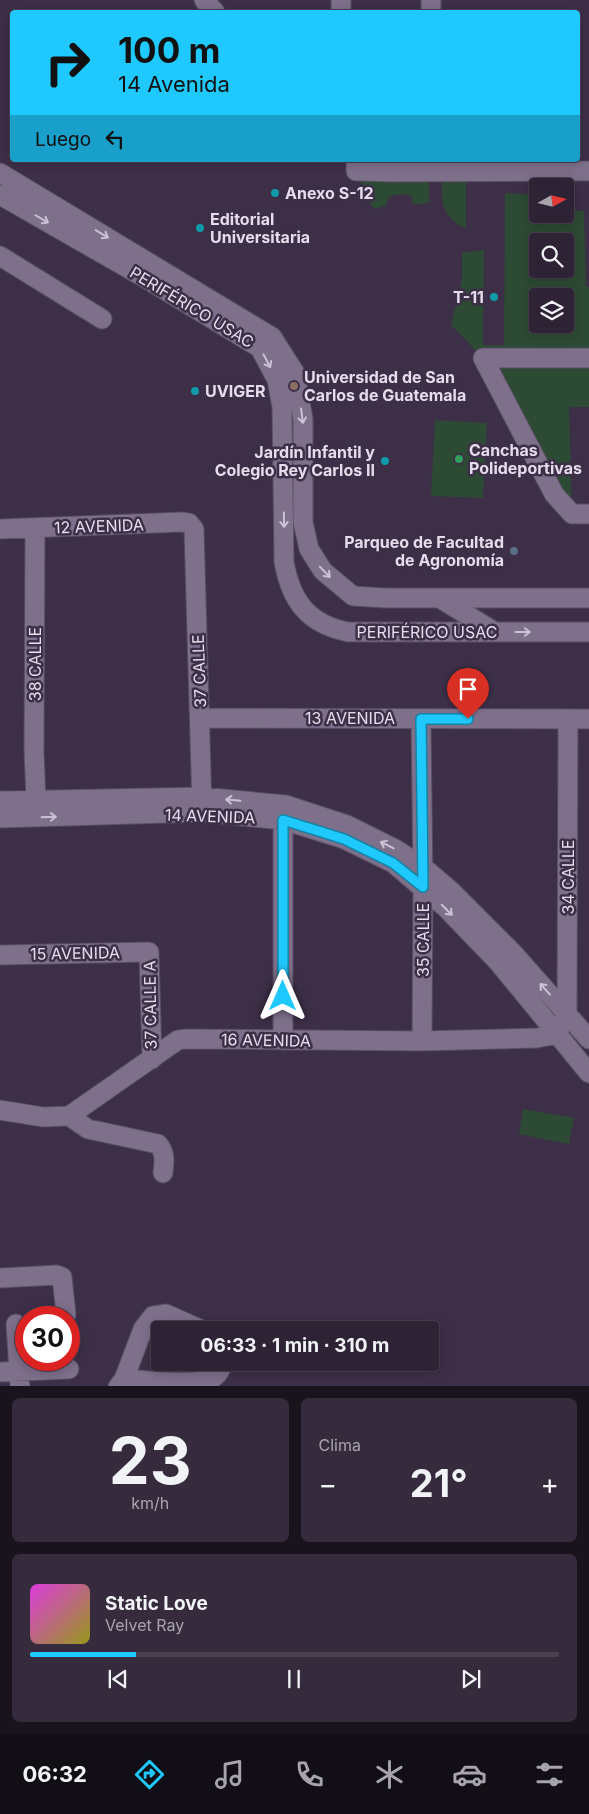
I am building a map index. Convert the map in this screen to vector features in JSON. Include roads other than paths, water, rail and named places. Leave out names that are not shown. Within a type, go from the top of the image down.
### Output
[{"type":"street","points":[[204,0],[213,10]]},
{"type":"street","points":[[356,162],[356,171],[393,166],[542,166],[562,178]]},
{"type":"street","points":[[567,178],[589,171]]},
{"type":"street","name":"PERIFÉRICO USAC","points":[[0,172],[272,337],[295,374],[303,419],[303,522],[309,548],[323,572],[353,596],[589,598]]},
{"type":"street","name":"PERIFÉRICO USAC","points":[[0,195],[145,278],[260,348],[276,380],[282,407],[284,562],[287,578],[300,605],[309,615],[335,630],[348,632],[589,632]]},
{"type":"street","points":[[0,256],[102,319]]},
{"type":"street","points":[[589,358],[483,358],[554,494],[572,514],[589,514]]},
{"type":"street","name":"12 AVENIDA","points":[[0,529],[183,522],[189,523],[194,529]]},
{"type":"street","name":"38 CALLE","points":[[35,528],[36,800]]},
{"type":"street","name":"37 CALLE","points":[[194,529],[202,805]]},
{"type":"street","points":[[440,598],[495,632]]},
{"type":"street","name":"13 AVENIDA","points":[[200,718],[589,719]]},
{"type":"street","name":"35 CALLE","points":[[421,719],[423,867],[422,1041]]},
{"type":"street","name":"34 CALLE","points":[[557,1034],[567,1012],[568,719]]},
{"type":"street","name":"14 AVENIDA","points":[[0,801],[36,800],[202,805],[286,805],[347,825],[397,850],[423,867],[465,905],[514,954],[589,1039]]},
{"type":"street","name":"14 AVENIDA","points":[[0,818],[202,805],[283,820],[344,839],[393,863],[445,907],[499,963],[589,1073]]},
{"type":"street","points":[[283,820],[283,1040]]},
{"type":"street","name":"15 AVENIDA","points":[[0,955],[149,952]]},
{"type":"street","name":"37 CALLE A","points":[[149,952],[152,1059]]},
{"type":"street","name":"16 AVENIDA","points":[[69,1116],[178,1040],[184,1038],[422,1041],[537,1038],[557,1034]]},
{"type":"street","points":[[0,1110],[43,1117],[69,1116],[88,1129],[158,1144],[164,1156],[164,1173]]},
{"type":"street","points":[[0,1278],[57,1275],[62,1277],[65,1306]]},
{"type":"street","points":[[182,1321],[166,1314],[153,1316],[143,1329],[121,1383],[200,1383],[212,1379],[220,1371]]},
{"type":"street","points":[[14,1324],[20,1379]]},
{"type":"street","points":[[0,1372],[20,1379],[59,1371]]},
{"type":"place","name":"Anexo S-12","points":[[275,193]]},
{"type":"place","name":"Editorial Universitaria","points":[[200,228]]},
{"type":"place","name":"T-11","points":[[494,297]]},
{"type":"place","name":"Universidad de San Carlos de Guatemala","points":[[294,386]]},
{"type":"place","name":"UVIGER","points":[[195,391]]},
{"type":"place","name":"Canchas Polideportivas","points":[[459,459]]},
{"type":"place","name":"Jardín Infantil y Colegio Rey Carlos II","points":[[385,461]]},
{"type":"place","name":"Parqueo de Facultad de Agronomía","points":[[514,551]]}]
